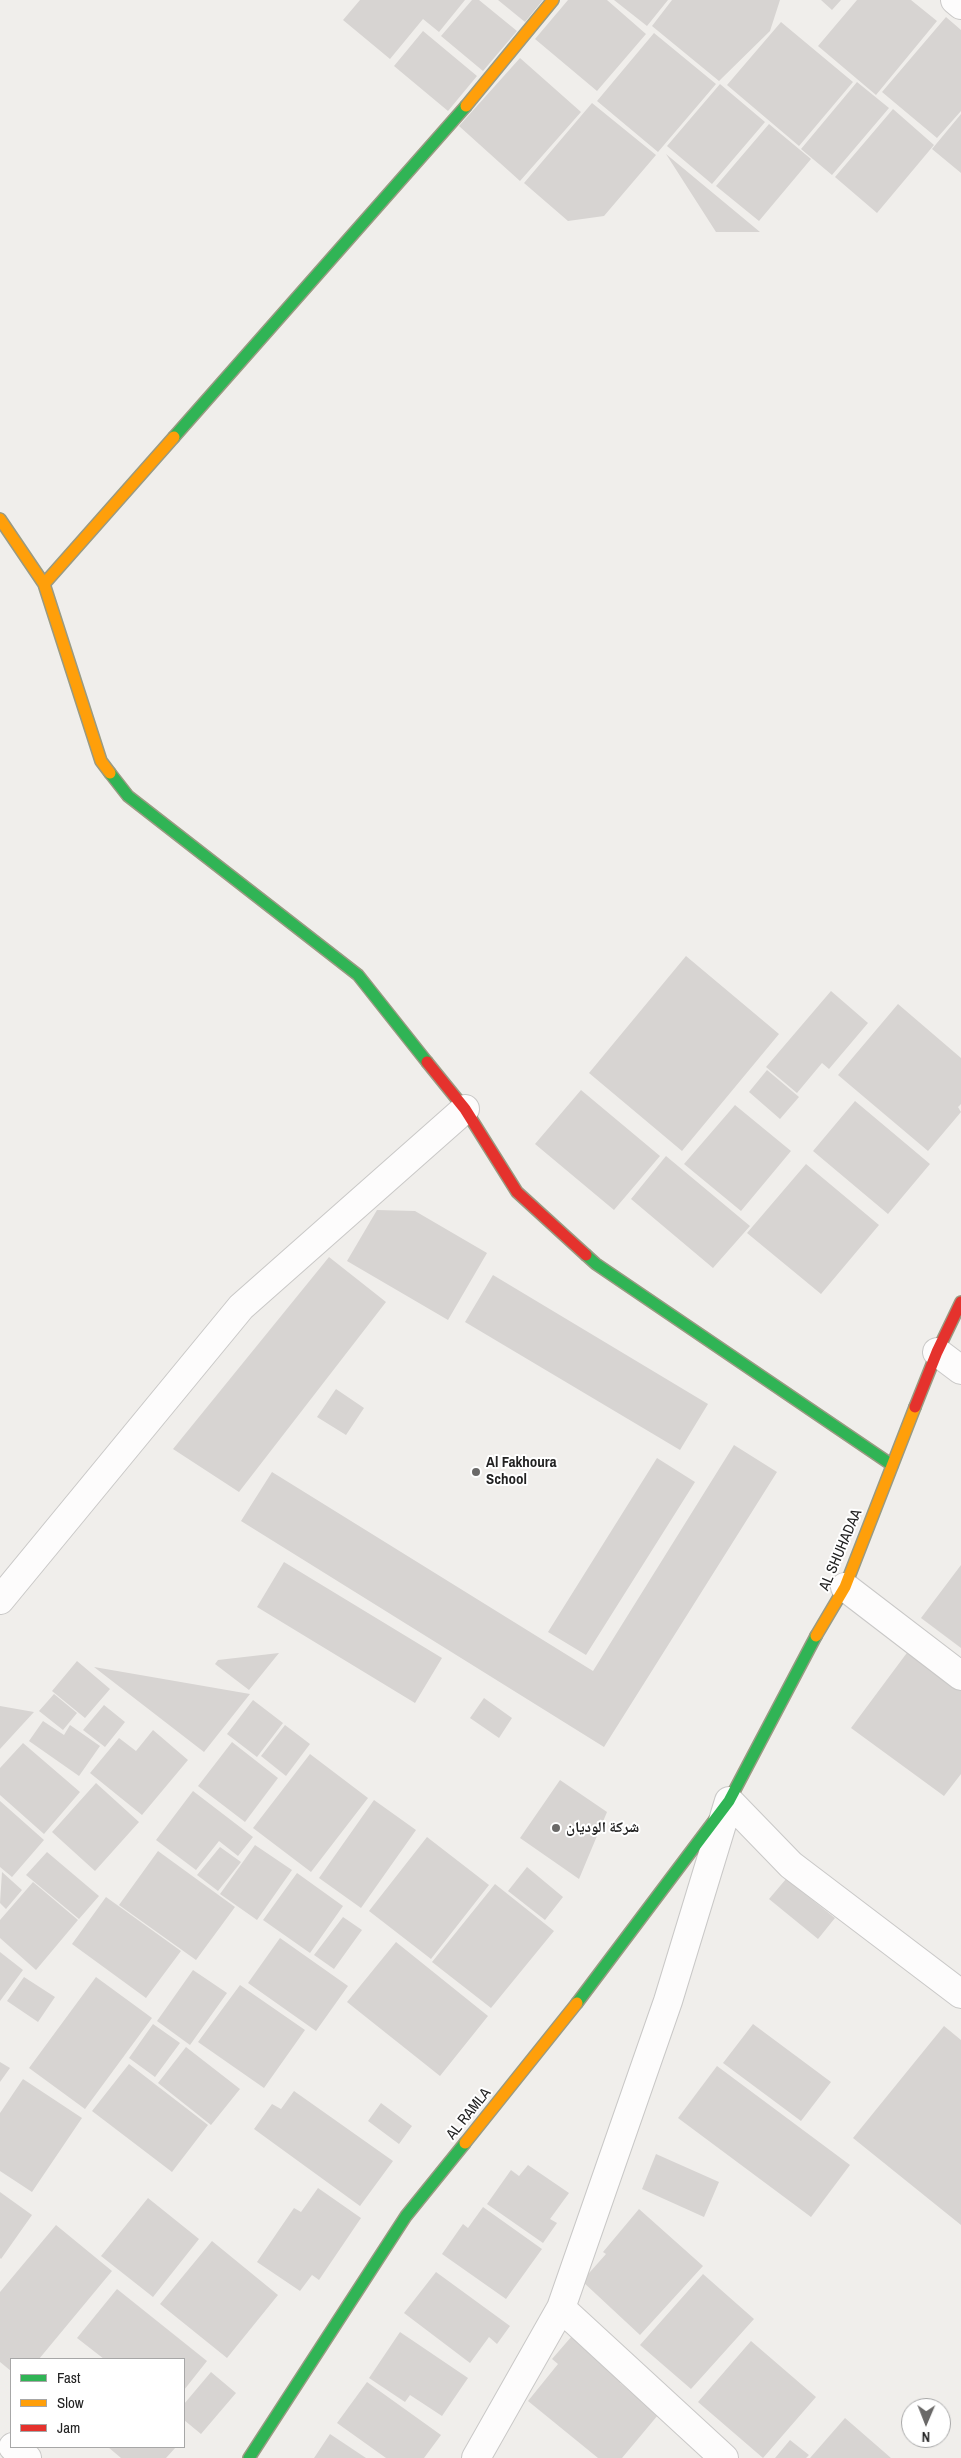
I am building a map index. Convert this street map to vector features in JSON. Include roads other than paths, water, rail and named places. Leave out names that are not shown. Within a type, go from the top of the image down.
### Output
[{"type":"street","points":[[44,584],[449,127],[553,0]]},
{"type":"street","points":[[955,0],[961,4]]},
{"type":"street","points":[[0,519],[44,584],[101,761],[128,796],[358,976],[464,1109],[516,1192],[596,1264],[892,1465]]},
{"type":"street","points":[[0,1600],[241,1307],[464,1109]]},
{"type":"street","name":"AL SHUHADAA","points":[[729,1801],[831,1608],[845,1587],[937,1352],[961,1302]]},
{"type":"street","points":[[937,1352],[961,1370]]},
{"type":"street","points":[[845,1587],[961,1676]]},
{"type":"street","points":[[476,2458],[561,2308],[668,2001],[729,1801],[791,1865],[961,1994]]},
{"type":"street","name":"AL RAMLA","points":[[249,2458],[406,2216],[597,1978],[729,1801]]},
{"type":"street","points":[[561,2308],[724,2458]]},
{"type":"street","points":[[0,2436],[10,2444]]},
{"type":"street","points":[[14,2448],[27,2458]]},
{"type":"place","name":"Al Fakhoura School","points":[[476,1472]]},
{"type":"place","name":"شركة الوديان","points":[[556,1828]]}]
